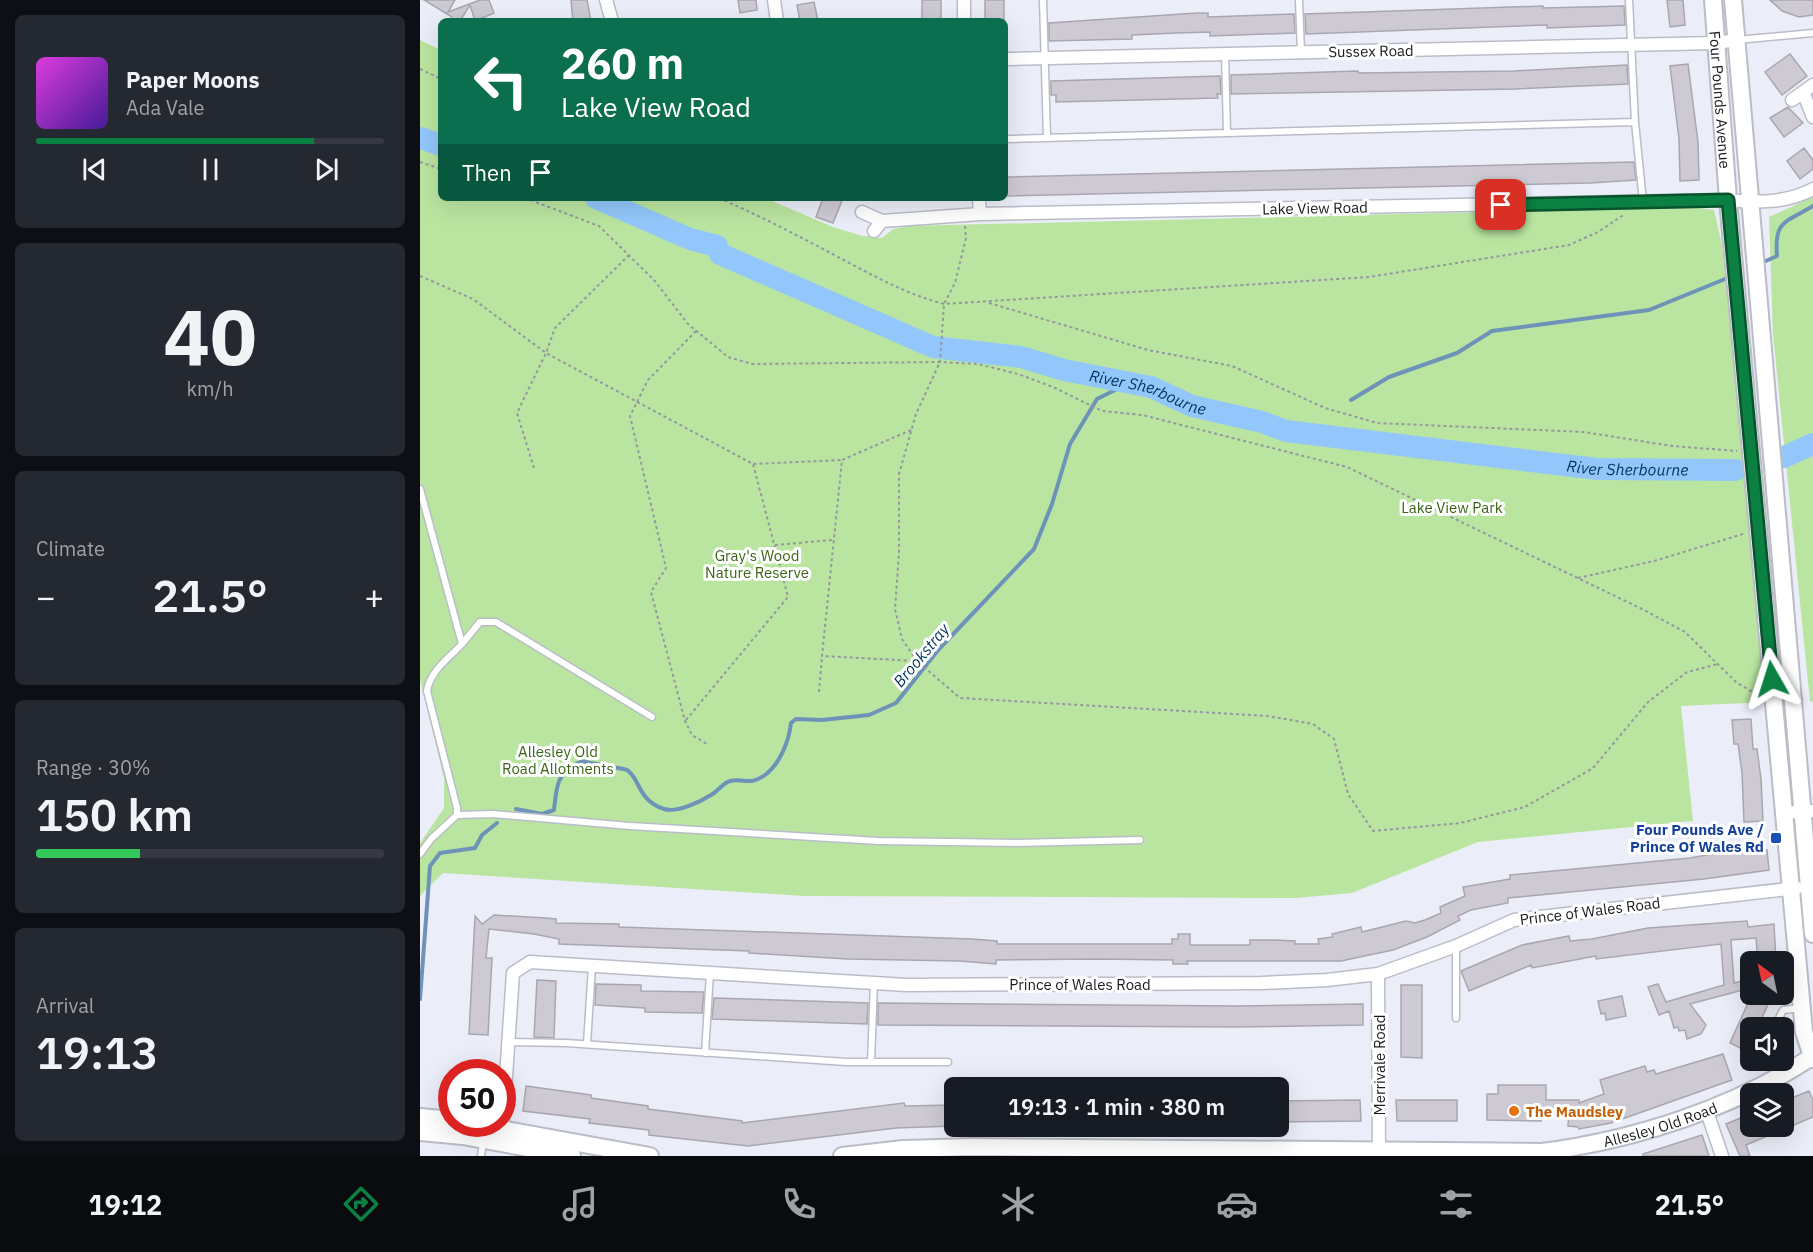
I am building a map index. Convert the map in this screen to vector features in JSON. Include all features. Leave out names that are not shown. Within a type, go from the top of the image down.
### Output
[{"type":"main road","name":"Four Pounds Avenue","points":[[1713,0],[1757,530],[1775,700],[1804,1032],[1813,1057]]},
{"type":"main road","name":"Four Pounds Avenue","points":[[1733,0],[1753,248],[1808,811],[1808,887],[1813,934]]},
{"type":"main road","name":"Allesley Old Road","points":[[842,1156],[903,1149],[1494,1154],[1587,1150],[1742,1095],[1813,1057]]},
{"type":"main road","points":[[420,1117],[438,1119]]},
{"type":"main road","points":[[420,1132],[572,1156]]},
{"type":"main road","points":[[492,1142],[650,1156]]},
{"type":"main road","name":"Allesley Old Road","points":[[1401,1156],[1459,1152]]},
{"type":"street","points":[[606,0],[611,18]]},
{"type":"street","points":[[774,0],[777,18]]},
{"type":"street","points":[[964,0],[964,18]]},
{"type":"street","name":"Sussex Road","points":[[1008,58],[1716,43],[1737,40]]},
{"type":"street","points":[[1792,100],[1813,85]]},
{"type":"street","points":[[1803,92],[1813,117]]},
{"type":"street","name":"Lake View Road","points":[[862,212],[882,221],[980,214],[1728,200],[1749,202],[1785,200],[1813,189]]},
{"type":"street","points":[[979,201],[980,214]]},
{"type":"street","points":[[874,231],[882,221]]},
{"type":"street","points":[[1784,813],[1808,811]]},
{"type":"street","name":"Prince of Wales Road","points":[[492,1142],[508,1042],[513,973],[530,962],[908,985],[1262,983],[1327,980],[1378,974],[1456,946],[1514,920],[1808,887]]},
{"type":"street","name":"Merrivale Road","points":[[1378,974],[1379,1152]]},
{"type":"street","points":[[1706,1109],[1722,1156]]},
{"type":"lane","points":[[1043,0],[1047,138]]},
{"type":"lane","points":[[1299,0],[1301,52]]},
{"type":"lane","points":[[1629,0],[1635,122],[1642,202]]},
{"type":"lane","points":[[1737,40],[1813,33]]},
{"type":"lane","points":[[1226,54],[1227,133]]},
{"type":"lane","points":[[1008,139],[1635,122]]},
{"type":"lane","points":[[420,489],[462,644]]},
{"type":"lane","points":[[457,815],[458,808],[427,691],[429,680],[436,669],[462,644],[480,622],[496,622],[652,717]]},
{"type":"lane","points":[[420,854],[430,838],[457,815],[493,814],[630,826],[879,841],[1018,843],[1140,840]]},
{"type":"lane","points":[[1456,946],[1456,1018]]},
{"type":"lane","points":[[587,1044],[592,965]]},
{"type":"lane","points":[[705,1053],[710,973]]},
{"type":"lane","points":[[871,1062],[874,983]]},
{"type":"lane","points":[[1780,1017],[1783,1010],[1802,1008]]},
{"type":"lane","points":[[508,1042],[587,1044],[871,1062],[948,1062]]},
{"type":"path","points":[[420,69],[438,78]]},
{"type":"path","points":[[420,162],[438,168]]},
{"type":"path","points":[[533,201],[599,226],[654,280],[696,331],[728,357],[752,364],[940,362],[978,364],[1018,374],[1085,401],[1102,411],[1142,416],[1347,467],[1685,632],[1737,683],[1753,694],[1775,700]]},
{"type":"path","points":[[725,201],[768,221],[880,281],[912,295],[944,304],[1369,277],[1569,245],[1598,232],[1642,202]]},
{"type":"path","points":[[965,215],[966,238],[955,282],[944,304],[941,333],[942,356],[916,414],[899,474],[899,553],[895,609],[902,639],[917,661],[960,698],[1268,716],[1313,724],[1334,739],[1348,794],[1373,831],[1460,823],[1525,807],[1593,768],[1648,702],[1687,672],[1718,664]]},
{"type":"path","points":[[534,468],[517,413],[546,353],[555,328],[569,311],[629,255]]},
{"type":"path","points":[[420,276],[473,299],[546,353],[753,464],[842,460],[911,430]]},
{"type":"path","points":[[987,302],[1148,350],[1232,366],[1325,408],[1377,423],[1584,432],[1672,446],[1752,453]]},
{"type":"path","points":[[696,331],[648,380],[630,416],[666,568],[651,592],[685,721],[692,735],[706,744]]},
{"type":"path","points":[[819,692],[832,540],[842,460]]},
{"type":"path","points":[[685,721],[788,597],[753,464]]},
{"type":"path","points":[[1578,578],[1654,561],[1757,530]]},
{"type":"path","points":[[775,544],[832,540]]},
{"type":"path","points":[[822,656],[917,661]]},
{"type":"green space","name":"Lake View Park","points":[[420,40],[438,49],[438,201],[772,201],[833,227],[863,236],[882,238],[893,229],[909,226],[1693,207],[1714,210],[1722,245],[1767,702],[1681,706],[1693,821],[1478,842],[1352,893],[1296,898],[804,896],[443,873],[420,896],[420,843],[444,808],[444,778],[420,680]]},
{"type":"green space","points":[[1813,197],[1813,701],[1810,702],[1773,334],[1769,217]]},
{"type":"building","points":[[424,0],[455,0],[448,12],[480,0],[489,0],[494,13],[482,18],[474,18],[470,5],[462,18],[452,17]]},
{"type":"building","points":[[571,0],[587,0],[590,18],[573,18]]},
{"type":"building","points":[[738,0],[756,0],[757,10],[740,13]]},
{"type":"building","points":[[922,0],[941,0],[941,18],[922,18]]},
{"type":"building","points":[[985,0],[1004,0],[1004,18],[985,18]]},
{"type":"building","points":[[1667,0],[1683,0],[1685,25],[1670,27]]},
{"type":"building","points":[[1770,0],[1813,0],[1813,15],[1799,17],[1782,11]]},
{"type":"building","points":[[814,2],[817,18],[799,18],[797,5]]},
{"type":"building","points":[[1543,6],[1543,8],[1624,6],[1625,25],[1547,28],[1547,25],[1306,34],[1305,14]]},
{"type":"building","points":[[1208,13],[1208,17],[1294,14],[1295,33],[1210,36],[1210,32],[1176,33],[1132,35],[1132,39],[1049,41],[1049,23]]},
{"type":"building","points":[[1790,54],[1807,76],[1782,95],[1765,72]]},
{"type":"building","points":[[1688,64],[1698,142],[1699,180],[1680,181],[1679,139],[1670,66]]},
{"type":"building","points":[[1627,65],[1628,84],[1515,89],[1231,94],[1231,75],[1358,71],[1358,73],[1514,71]]},
{"type":"building","points":[[1220,76],[1221,94],[1217,94],[1218,98],[1056,102],[1056,95],[1051,95],[1051,81]]},
{"type":"building","points":[[1788,107],[1803,123],[1784,137],[1770,118]]},
{"type":"building","points":[[1804,148],[1813,160],[1813,169],[1800,179],[1787,161]]},
{"type":"building","points":[[1634,162],[1636,180],[1590,183],[1008,196],[1008,177]]},
{"type":"building","points":[[822,201],[842,201],[833,223],[816,217]]},
{"type":"building","points":[[1751,719],[1753,749],[1757,749],[1761,779],[1763,821],[1744,822],[1742,773],[1738,744],[1734,744],[1732,720]]},
{"type":"building","points":[[1745,848],[1746,854],[1767,850],[1769,870],[1704,879],[1508,898],[1508,903],[1471,910],[1458,916],[1460,920],[1427,937],[1393,950],[1341,961],[1187,961],[1188,964],[1173,964],[1173,960],[1100,959],[996,960],[996,964],[847,959],[749,953],[749,951],[559,944],[559,939],[489,929],[486,958],[492,958],[488,1035],[469,1034],[475,916],[482,924],[494,915],[556,919],[556,923],[619,924],[619,927],[972,939],[997,941],[997,944],[1172,944],[1172,939],[1178,939],[1178,934],[1190,934],[1190,945],[1250,945],[1250,940],[1319,944],[1318,939],[1333,937],[1332,934],[1361,927],[1362,932],[1406,921],[1415,923],[1425,920],[1441,913],[1440,907],[1465,896],[1463,887],[1510,879],[1510,875],[1690,858]]},
{"type":"building","points":[[1747,921],[1748,927],[1774,924],[1775,951],[1757,951],[1756,938],[1731,940],[1734,983],[1740,982],[1740,991],[1690,1004],[1706,1025],[1701,1034],[1687,1039],[1685,1030],[1679,1031],[1678,1027],[1674,1028],[1669,1011],[1659,1015],[1648,987],[1658,984],[1666,1002],[1724,985],[1721,944],[1596,959],[1596,956],[1532,968],[1531,965],[1469,991],[1461,971],[1522,945],[1569,936],[1570,941],[1592,939],[1648,928]]},
{"type":"building","points":[[537,980],[556,981],[554,1038],[534,1037]]},
{"type":"building","points":[[596,984],[641,985],[641,991],[704,992],[702,1013],[645,1012],[645,1008],[595,1005]]},
{"type":"building","points":[[1401,985],[1422,985],[1422,1058],[1401,1057]]},
{"type":"building","points":[[1622,996],[1626,1016],[1606,1020],[1605,1013],[1601,1014],[1598,1001]]},
{"type":"building","points":[[714,998],[868,1003],[867,1024],[712,1019]]},
{"type":"building","points":[[878,1003],[1237,1006],[1363,1004],[1363,1025],[1236,1027],[878,1025]]},
{"type":"building","points":[[1747,1005],[1768,1005],[1762,1017],[1742,1017]]},
{"type":"building","points":[[1740,1021],[1740,1048],[1730,1043]]},
{"type":"building","points":[[1723,1054],[1732,1080],[1611,1123],[1579,1129],[1568,1126],[1569,1111],[1541,1111],[1541,1121],[1487,1120],[1487,1094],[1498,1094],[1498,1085],[1546,1085],[1546,1100],[1579,1100],[1579,1103],[1604,1094],[1600,1080],[1645,1066],[1647,1072],[1654,1070],[1656,1074]]},
{"type":"building","points":[[526,1086],[591,1095],[591,1098],[648,1106],[648,1109],[742,1121],[742,1123],[904,1103],[905,1106],[944,1105],[944,1126],[896,1128],[748,1146],[649,1135],[649,1130],[589,1123],[590,1119],[523,1111]]},
{"type":"building","points":[[1809,1091],[1813,1100],[1813,1117],[1794,1125],[1794,1097]]},
{"type":"building","points":[[1360,1100],[1361,1121],[1289,1122],[1289,1101]]},
{"type":"building","points":[[1396,1100],[1457,1100],[1457,1121],[1397,1121]]},
{"type":"building","points":[[1740,1118],[1740,1137],[1765,1137],[1746,1145],[1750,1156],[1740,1156],[1726,1124]]},
{"type":"building","points":[[1702,1135],[1709,1156],[1643,1156],[1643,1154]]},
{"type":"waterway","name":"River Sherbourne","points":[[420,138],[438,144]]},
{"type":"waterway","name":"River Sherbourne","points":[[603,201],[690,239],[717,246],[720,254],[933,347],[1021,357],[1064,370],[1151,387],[1192,406],[1262,422],[1286,431],[1597,469],[1735,470]]},
{"type":"waterway","name":"River Sherbourne","points":[[1759,264],[1777,256],[1777,235],[1783,224],[1813,206]]},
{"type":"waterway","name":"River Sherbourne","points":[[1351,400],[1389,377],[1457,353],[1492,331],[1649,310],[1730,277]]},
{"type":"waterway","name":"Brookstray","points":[[516,809],[542,814],[554,810],[559,780],[567,770],[582,761],[627,770],[644,795],[655,805],[669,810],[682,808],[706,798],[730,781],[751,781],[765,775],[779,758],[786,744],[791,723],[796,719],[822,720],[869,715],[896,703],[939,649],[1034,549],[1052,504],[1070,444],[1097,399],[1127,384]]},
{"type":"waterway","name":"River Sherbourne","points":[[1784,457],[1813,444]]},
{"type":"waterway","name":"Brookstray","points":[[420,999],[430,866],[440,853],[475,848],[482,835],[497,823]]},
{"type":"place","name":"Four Pounds Ave / Prince Of Wales Rd","points":[[1776,838]]},
{"type":"place","name":"The Maudsley","points":[[1514,1111]]},
{"type":"route","points":[[1501,205],[1728,200],[1772,679]]},
{"type":"park label","name":"Gray's Wood Nature Reserve","points":[[757,564]]},
{"type":"park label","name":"Allesley Old Road Allotments","points":[[558,760]]}]
